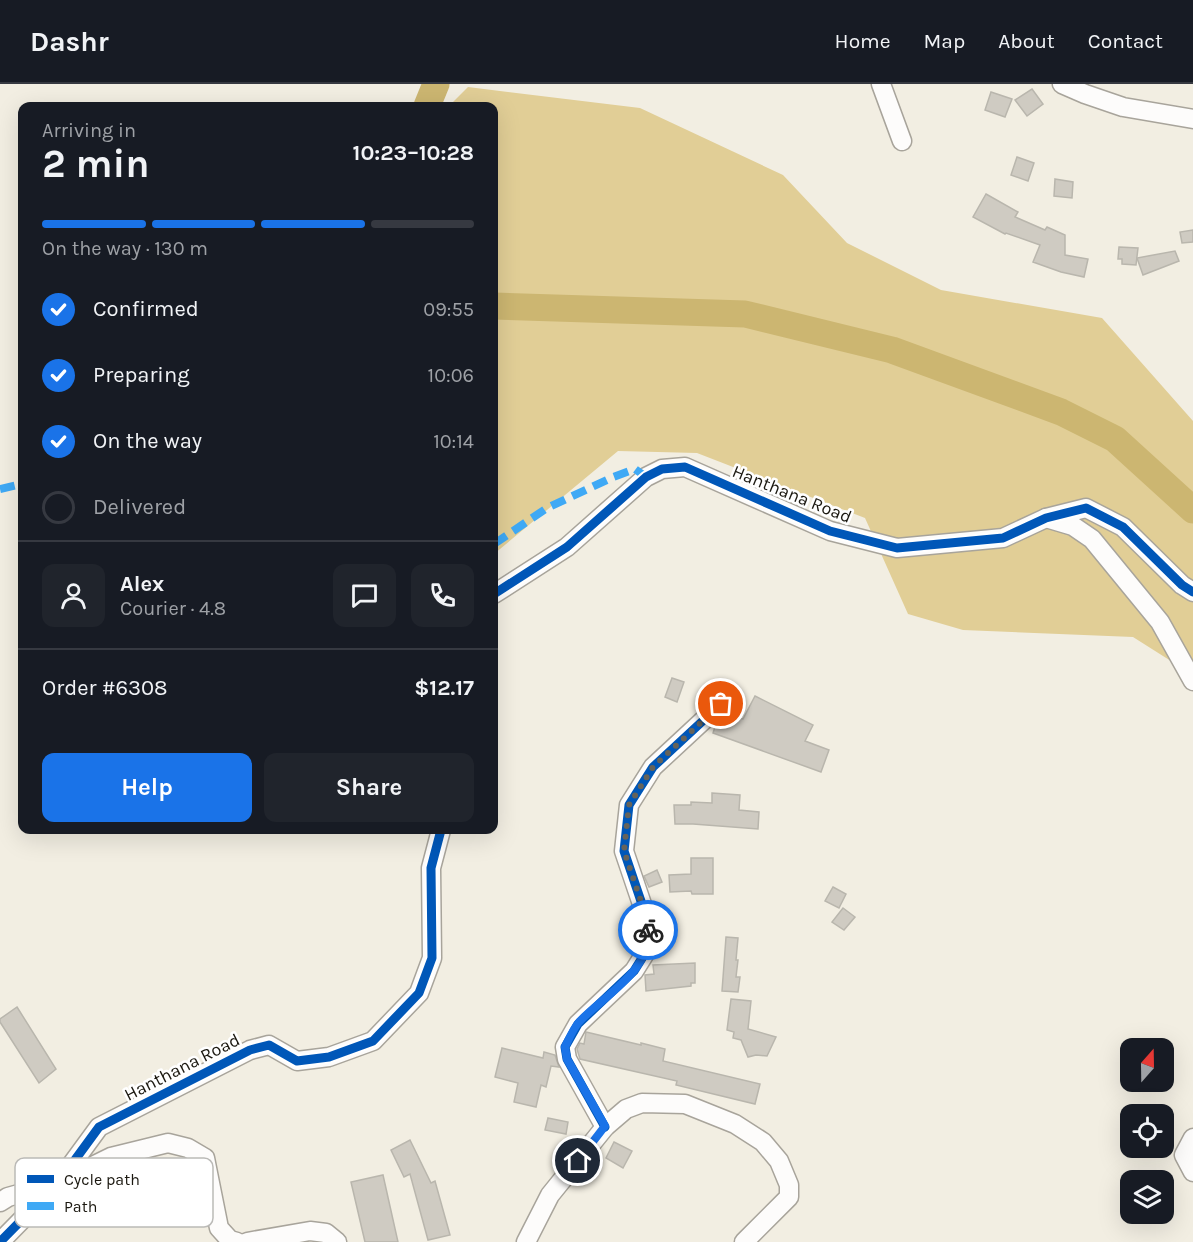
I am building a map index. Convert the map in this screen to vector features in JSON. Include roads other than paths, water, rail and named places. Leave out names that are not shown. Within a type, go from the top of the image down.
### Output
[{"type":"street","points":[[881,84],[902,141]]},
{"type":"street","points":[[1062,84],[1123,107],[1193,118]]},
{"type":"street","name":"Hanthana Road","points":[[498,591],[567,547],[646,477],[662,469],[685,467],[830,531],[897,548],[1003,538],[1046,518],[1086,508],[1123,527],[1182,585],[1193,592]]},
{"type":"street","points":[[1046,518],[1072,526],[1092,539],[1160,622],[1193,681]]},
{"type":"street","points":[[605,1126],[567,1059],[565,1047],[578,1023],[634,971],[644,955],[649,938],[646,916],[624,851],[629,805],[653,767],[721,704]]},
{"type":"street","name":"Hanthana Road","points":[[76,1158],[99,1127],[250,1050],[269,1045],[297,1061],[329,1057],[373,1041],[419,993],[432,958],[432,868],[440,834]]},
{"type":"street","points":[[526,1242],[550,1195],[605,1126],[626,1109],[642,1103],[685,1104],[735,1124],[763,1143],[779,1161],[789,1185],[789,1197],[744,1242]]},
{"type":"street","points":[[1193,1138],[1184,1155],[1193,1172]]},
{"type":"street","points":[[109,1158],[168,1143],[188,1148],[205,1158]]},
{"type":"street","points":[[0,1202],[15,1195]]},
{"type":"street","points":[[213,1198],[219,1228],[230,1240],[237,1242]]},
{"type":"street","name":"Hanthana Road","points":[[0,1242],[15,1227]]},
{"type":"street","points":[[247,1242],[310,1231],[326,1233],[336,1242]]},
{"type":"waterway","points":[[429,102],[436,84]]},
{"type":"waterway","points":[[498,306],[745,314],[892,350],[1061,412],[1115,439],[1193,510]]}]
